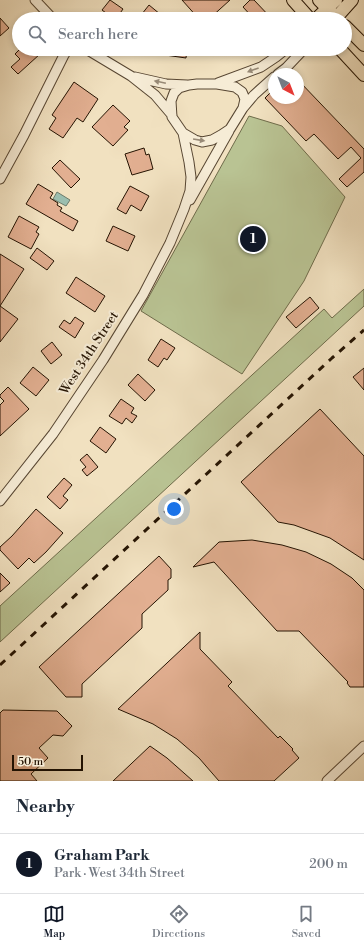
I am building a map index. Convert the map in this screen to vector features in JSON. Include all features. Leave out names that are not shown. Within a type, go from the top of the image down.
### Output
[{"type":"main road","points":[[293,0],[304,12]]},
{"type":"main road","points":[[341,12],[352,0]]},
{"type":"main road","points":[[321,12],[328,3],[333,12]]},
{"type":"main road","points":[[352,33],[364,45]]},
{"type":"main road","points":[[346,56],[364,75]]},
{"type":"street","points":[[35,0],[46,12]]},
{"type":"street","points":[[0,179],[63,56]]},
{"type":"street","points":[[98,56],[131,76],[155,95],[172,116],[183,133],[202,142],[212,140],[230,129],[243,108],[254,95],[268,83]]},
{"type":"street","points":[[217,84],[261,67],[277,56]]},
{"type":"street","points":[[286,68],[297,56]]},
{"type":"street","points":[[131,76],[166,84],[189,85]]},
{"type":"street","points":[[172,116],[171,101],[174,93],[179,88],[197,84],[217,84],[235,87],[242,92],[245,99],[243,108]]},
{"type":"street","name":"West 34th Street","points":[[184,209],[230,129]]},
{"type":"street","name":"West 34th Street","points":[[0,501],[53,434],[103,360],[144,294],[170,243],[190,191],[191,177],[183,133]]},
{"type":"street","points":[[327,781],[364,746]]},
{"type":"green space","points":[[249,116],[282,126],[345,197],[304,281],[242,374],[141,311]]},
{"type":"green space","points":[[364,289],[364,306],[0,642],[0,606],[324,309],[332,318]]},
{"type":"shaded area","points":[[57,192],[70,200],[66,206],[53,199]]},
{"type":"building","points":[[110,0],[123,9],[121,12],[105,12],[102,10]]},
{"type":"building","points":[[182,0],[230,0],[217,12],[193,12]]},
{"type":"building","points":[[250,0],[254,0],[265,12],[248,12],[243,7]]},
{"type":"building","points":[[149,5],[158,12],[144,12]]},
{"type":"building","points":[[0,18],[9,28],[0,36]]},
{"type":"building","points":[[17,56],[38,56],[18,74],[11,67],[20,59]]},
{"type":"building","points":[[172,56],[186,56],[186,58]]},
{"type":"building","points":[[74,82],[98,99],[83,122],[77,118],[63,138],[49,129],[56,118],[52,115]]},
{"type":"building","points":[[304,86],[364,149],[364,172],[347,187],[339,179],[361,158],[351,147],[338,159],[314,134],[306,141],[271,104],[304,104]]},
{"type":"building","points":[[113,105],[130,121],[124,127],[128,130],[113,146],[92,127]]},
{"type":"building","points":[[144,148],[146,155],[149,154],[153,169],[132,175],[125,154]]},
{"type":"building","points":[[60,160],[80,179],[71,188],[52,168]]},
{"type":"building","points":[[38,184],[53,193],[50,198],[58,203],[57,205],[62,208],[60,211],[78,221],[73,231],[26,204]]},
{"type":"building","points":[[130,186],[149,196],[141,211],[131,205],[126,214],[117,209]]},
{"type":"building","points":[[19,216],[39,227],[36,232],[39,234],[31,249],[8,237]]},
{"type":"building","points":[[113,226],[135,236],[128,251],[106,241]]},
{"type":"building","points":[[37,248],[54,261],[47,270],[30,258]]},
{"type":"building","points":[[0,254],[24,269],[0,306]]},
{"type":"building","points":[[76,277],[105,296],[95,312],[66,293]]},
{"type":"building","points":[[310,297],[319,308],[296,328],[286,317]]},
{"type":"building","points":[[0,306],[18,319],[0,342]]},
{"type":"building","points":[[75,317],[84,323],[75,338],[59,327],[64,320],[70,324]]},
{"type":"building","points":[[161,339],[175,348],[167,360],[164,358],[158,367],[148,360]]},
{"type":"building","points":[[52,342],[62,355],[51,364],[41,351]]},
{"type":"building","points":[[33,367],[49,380],[36,396],[20,383]]},
{"type":"building","points":[[364,368],[364,390],[353,377]]},
{"type":"building","points":[[138,374],[155,390],[145,401],[128,385]]},
{"type":"building","points":[[8,387],[29,409],[0,436],[0,405],[4,401],[0,395]]},
{"type":"building","points":[[121,399],[134,408],[131,413],[137,416],[132,423],[126,418],[122,424],[109,416]]},
{"type":"building","points":[[320,409],[364,456],[364,560],[330,538],[294,525],[278,522],[241,482]]},
{"type":"building","points":[[100,427],[116,439],[106,453],[90,441]]},
{"type":"building","points":[[87,454],[98,467],[87,476],[82,470],[86,467],[80,460]]},
{"type":"building","points":[[64,478],[72,485],[63,496],[68,500],[60,509],[47,497]]},
{"type":"building","points":[[36,509],[63,533],[34,563],[29,558],[18,569],[0,550],[0,547]]},
{"type":"building","points":[[252,540],[282,545],[306,552],[331,564],[352,578],[364,590],[364,687],[350,687],[347,683],[348,682],[299,631],[277,631],[214,562],[193,567],[219,542]]},
{"type":"building","points":[[159,556],[171,569],[171,578],[168,580],[168,590],[142,614],[142,628],[82,684],[82,697],[66,697],[39,667]]},
{"type":"building","points":[[0,573],[10,583],[0,592]]},
{"type":"building","points":[[200,632],[200,649],[232,682],[228,686],[278,738],[280,736],[293,749],[292,750],[299,758],[274,781],[219,781],[199,758],[177,739],[153,724],[118,709]]},
{"type":"building","points":[[3,710],[57,711],[72,726],[63,736],[53,735],[39,748],[48,758],[31,774],[37,781],[0,781],[0,713]]},
{"type":"building","points":[[150,746],[167,758],[193,781],[113,781]]},
{"type":"railway","points":[[0,665],[364,330]]},
{"type":"place","name":"Graham Park","points":[[253,239]]}]
